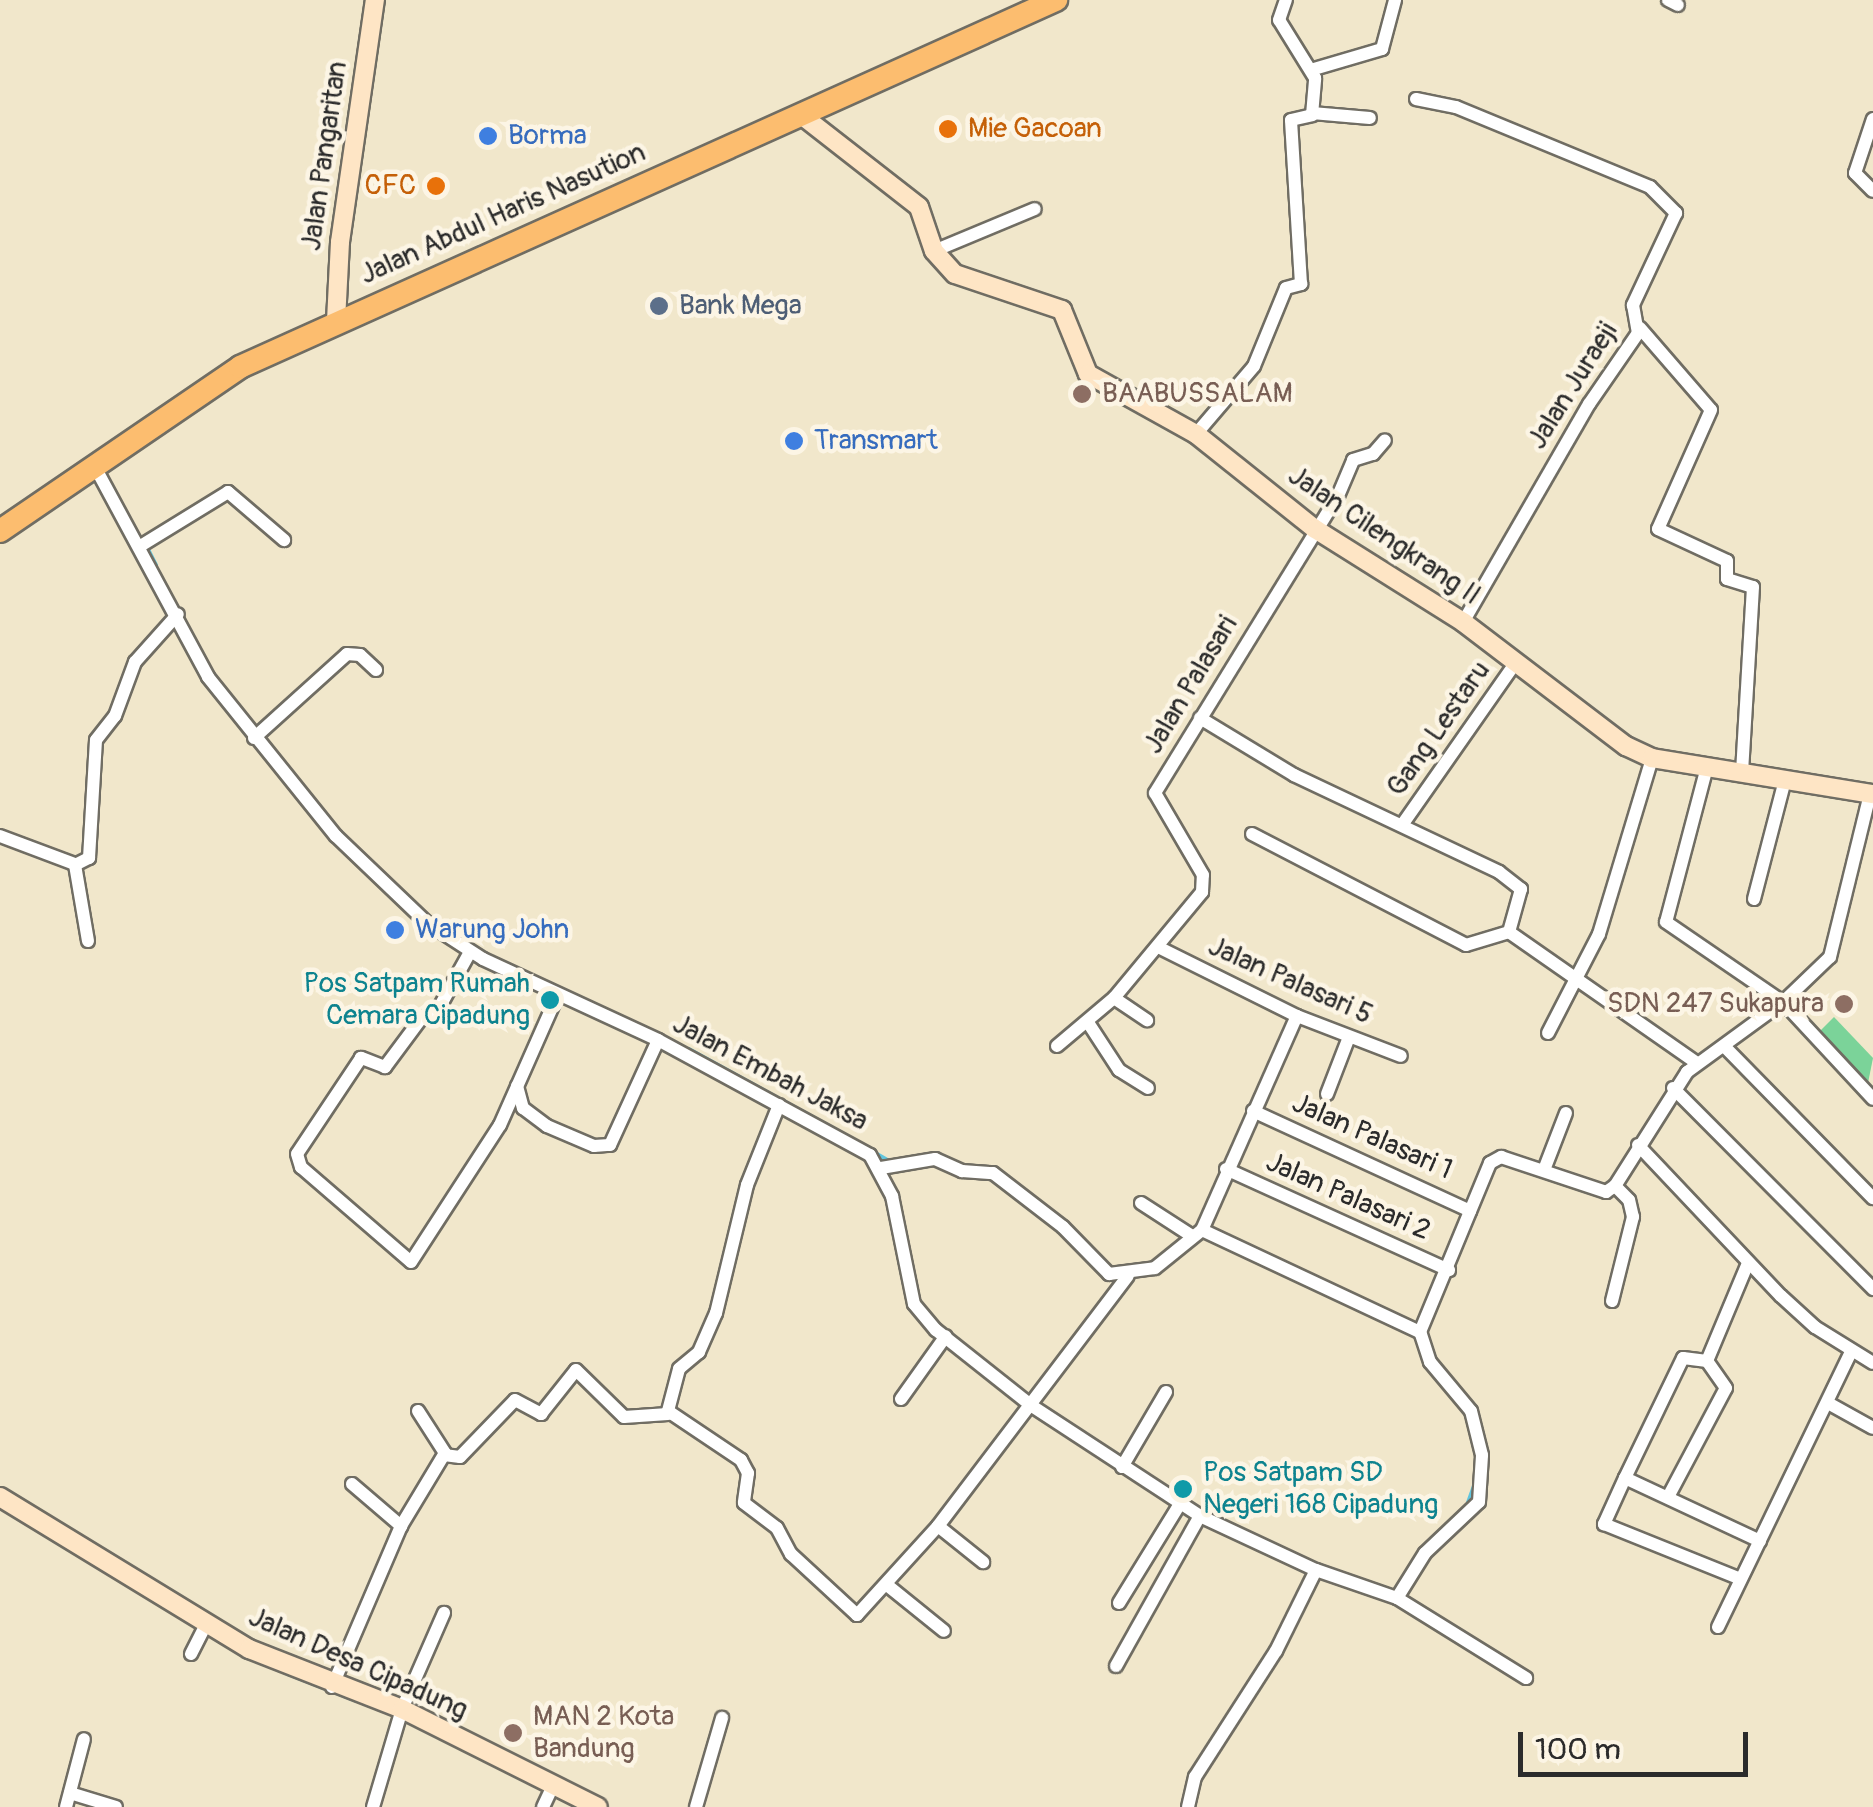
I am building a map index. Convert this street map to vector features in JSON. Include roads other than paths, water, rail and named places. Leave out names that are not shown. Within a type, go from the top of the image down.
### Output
[{"type":"highway","name":"Jalan Abdul Haris Nasution","points":[[0,530],[92,463],[240,368],[336,321],[1056,0]]},
{"type":"street","name":"Jalan Pangaritan","points":[[336,321],[340,242],[375,0]]},
{"type":"street","points":[[1286,0],[1279,20],[1314,69],[1312,112]]},
{"type":"street","points":[[1314,69],[1382,50],[1394,0]]},
{"type":"street","name":"Jalan Juraeji","points":[[1416,99],[1472,114],[1656,190],[1676,213],[1633,304],[1640,328],[1463,622]]},
{"type":"street","points":[[1196,434],[1254,366],[1286,288],[1302,280],[1291,120],[1312,112],[1370,118]]},
{"type":"street","points":[[800,114],[919,207],[934,251],[1035,209]]},
{"type":"street","points":[[1873,119],[1855,173],[1873,191]]},
{"type":"street","name":"Jalan Cilengkrang II","points":[[934,251],[970,280],[1062,310],[1088,374],[1196,434],[1315,529],[1463,622],[1626,746],[1652,758],[1871,794]]},
{"type":"street","points":[[1640,328],[1691,390],[1710,405],[1706,429],[1658,526],[1727,561],[1726,580],[1753,587],[1742,773]]},
{"type":"street","name":"Jalan Palasari","points":[[1057,1046],[1088,1024],[1160,948],[1204,886],[1154,796],[1353,460],[1373,454],[1385,440]]},
{"type":"street","name":"Jalan Embah Jaksa","points":[[92,463],[142,546],[208,678],[254,738],[369,870],[470,952],[658,1040],[780,1105],[881,1168],[914,1304],[946,1336],[1032,1406],[1200,1516],[1316,1570],[1397,1598],[1526,1678]]},
{"type":"street","points":[[142,546],[228,492],[284,540]]},
{"type":"street","points":[[0,836],[75,864],[89,858],[99,730],[115,716],[135,662],[178,614]]},
{"type":"street","points":[[254,738],[347,654],[360,654],[376,670]]},
{"type":"street","name":"Gang Lestaru","points":[[1402,825],[1517,661]]},
{"type":"street","points":[[1200,718],[1294,775],[1520,886],[1510,932]]},
{"type":"street","points":[[1548,1034],[1598,934],[1652,758]]},
{"type":"street","points":[[1706,767],[1666,922],[1783,1002],[1873,1099]]},
{"type":"street","points":[[1754,899],[1785,780]]},
{"type":"street","points":[[1397,1598],[1425,1554],[1478,1504],[1482,1484],[1471,1411],[1430,1362],[1420,1332],[1494,1158],[1544,1170],[1606,1192],[1615,1186],[1673,1088],[1698,1063],[1783,1002],[1836,948],[1871,794]]},
{"type":"street","points":[[1252,834],[1466,945],[1510,932]]},
{"type":"street","points":[[75,864],[88,941]]},
{"type":"street","points":[[1510,932],[1698,1063]]},
{"type":"street","name":"Jalan Palasari 5","points":[[1160,948],[1297,1016],[1400,1056]]},
{"type":"street","points":[[470,952],[439,1008],[420,1020],[385,1067],[362,1057],[299,1149],[299,1163],[411,1262],[500,1125],[558,994]]},
{"type":"street","points":[[1114,998],[1147,1020]]},
{"type":"street","points":[[881,1168],[935,1159],[962,1171],[993,1173],[1063,1227],[1100,1268],[1128,1276],[1154,1268],[1197,1233],[1297,1016]]},
{"type":"street","points":[[1088,1024],[1119,1070],[1148,1088]]},
{"type":"street","points":[[1327,1094],[1349,1037]]},
{"type":"street","points":[[518,1086],[523,1108],[547,1126],[594,1146],[610,1145],[658,1040]]},
{"type":"street","points":[[1724,1046],[1873,1198]]},
{"type":"street","points":[[1673,1088],[1873,1289]]},
{"type":"street","points":[[668,1414],[678,1369],[699,1352],[716,1313],[747,1185],[780,1105]]},
{"type":"street","name":"Jalan Palasari 1","points":[[1253,1111],[1470,1211]]},
{"type":"street","points":[[1544,1170],[1566,1113]]},
{"type":"street","points":[[1638,1145],[1748,1263],[1851,1352],[1873,1363]]},
{"type":"street","name":"Jalan Palasari 2","points":[[1226,1169],[1448,1270]]},
{"type":"street","points":[[1612,1301],[1633,1217],[1629,1200],[1615,1186]]},
{"type":"street","points":[[1142,1203],[1197,1233],[1420,1332]]},
{"type":"street","points":[[1707,1361],[1748,1263]]},
{"type":"street","points":[[444,1456],[460,1457],[515,1400],[541,1414],[576,1370],[624,1417],[668,1414],[741,1460],[748,1473],[744,1503],[777,1528],[791,1554],[858,1616],[938,1526],[1128,1276]]},
{"type":"street","points":[[901,1399],[946,1336]]},
{"type":"street","points":[[1718,1627],[1738,1578],[1760,1541],[1851,1352]]},
{"type":"street","points":[[1668,1497],[1726,1388],[1707,1361],[1682,1358],[1604,1524],[1738,1578]]},
{"type":"street","points":[[1122,1468],[1166,1392]]},
{"type":"street","points":[[1828,1403],[1873,1428]]},
{"type":"street","points":[[332,1687],[402,1526],[444,1456],[440,1437],[418,1411]]},
{"type":"street","points":[[1625,1478],[1760,1541]]},
{"type":"street","points":[[352,1484],[402,1526]]},
{"type":"street","name":"Jalan Desa Cipadung","points":[[1,1500],[206,1625],[332,1687],[402,1710],[598,1807]]},
{"type":"street","points":[[1119,1603],[1180,1504]]},
{"type":"street","points":[[1116,1666],[1200,1516]]},
{"type":"street","points":[[938,1526],[982,1562]]},
{"type":"street","points":[[1188,1807],[1193,1780],[1276,1651],[1316,1570]]},
{"type":"street","points":[[887,1585],[944,1632]]},
{"type":"street","points":[[373,1807],[402,1710],[444,1612]]},
{"type":"street","points":[[191,1654],[206,1625]]},
{"type":"street","points":[[696,1807],[722,1718]]},
{"type":"street","points":[[84,1739],[68,1800],[116,1807]]},
{"type":"street","points":[[543,1807],[554,1786]]},
{"type":"waterway","points":[[1241,481],[1307,533]]},
{"type":"waterway","points":[[1318,541],[1377,578]]},
{"type":"waterway","points":[[145,545],[155,565]]},
{"type":"waterway","points":[[688,1049],[836,1130]]},
{"type":"waterway","points":[[1651,1118],[1672,1085]]},
{"type":"waterway","points":[[871,1151],[892,1163]]},
{"type":"waterway","points":[[1468,1502],[1475,1483]]},
{"type":"waterway","points":[[53,1539],[137,1590]]},
{"type":"waterway","points":[[287,1673],[356,1700]]},
{"type":"place","name":"Mie Gacoan","points":[[948,129]]},
{"type":"place","name":"Borma","points":[[488,136]]},
{"type":"place","name":"CFC","points":[[436,186]]},
{"type":"place","name":"Bank Mega","points":[[659,306]]},
{"type":"place","name":"BAABUSSALAM","points":[[1082,394]]},
{"type":"place","name":"Transmart","points":[[794,441]]},
{"type":"place","name":"Warung John","points":[[395,930]]},
{"type":"place","name":"Pos Satpam Rumah Cemara Cipadung","points":[[550,1000]]},
{"type":"place","name":"SDN 247 Sukapura","points":[[1844,1004]]},
{"type":"place","name":"Pos Satpam SD Negeri 168 Cipadung","points":[[1183,1489]]},
{"type":"place","name":"MAN 2 Kota Bandung","points":[[513,1733]]}]
